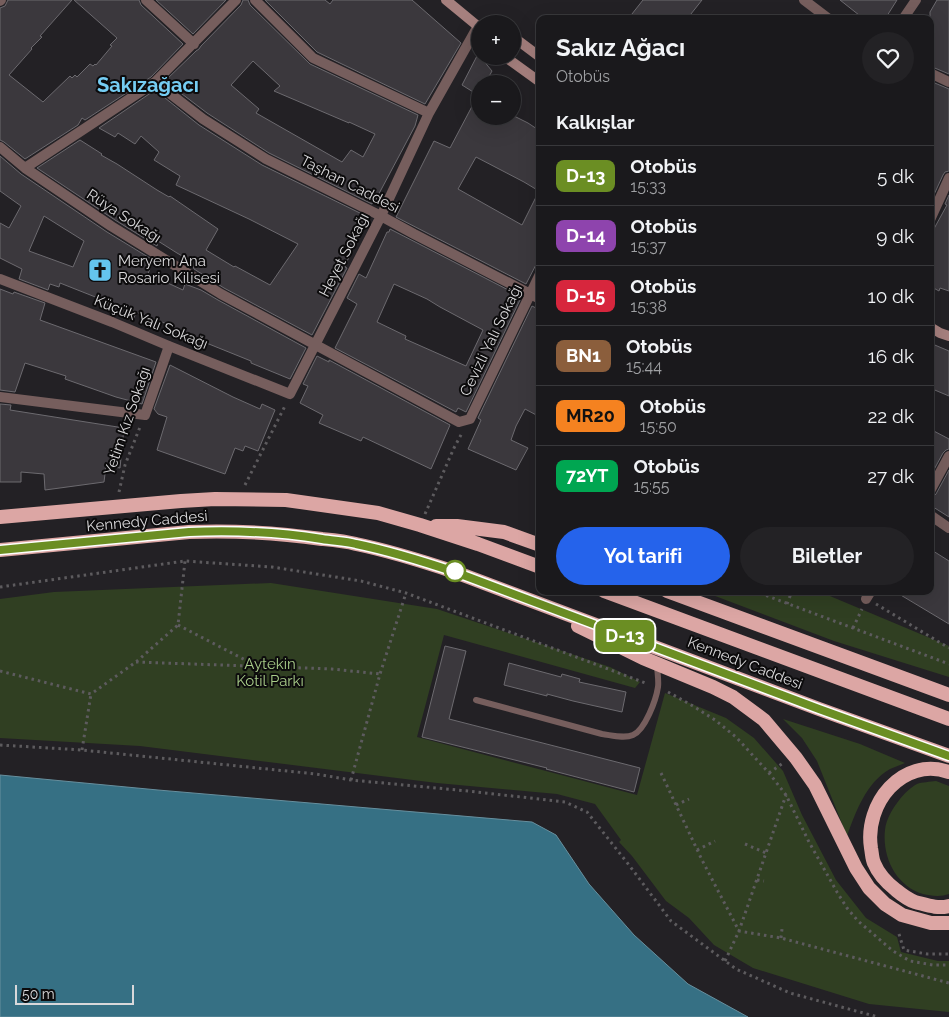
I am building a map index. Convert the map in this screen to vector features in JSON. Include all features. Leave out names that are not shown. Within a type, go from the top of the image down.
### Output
[{"type":"highway","name":"Kennedy Caddesi","points":[[0,517],[181,501],[286,500],[378,513],[478,544],[536,566]]},
{"type":"highway","points":[[420,525],[457,526],[504,532],[536,544]]},
{"type":"highway","name":"Kennedy Caddesi","points":[[0,550],[189,532],[244,531],[295,535],[354,543],[406,556],[455,572],[949,756]]},
{"type":"highway","name":"Kennedy Caddesi","points":[[615,595],[949,719]]},
{"type":"highway","points":[[678,595],[949,695]]},
{"type":"highway","points":[[538,603],[572,624],[733,697],[764,720],[796,758],[815,785],[856,868],[870,888],[885,904],[902,915],[931,923],[949,923]]},
{"type":"highway","points":[[949,772],[940,769],[924,768],[900,777],[885,792],[874,812],[870,838],[874,863],[888,884],[908,900],[931,907],[949,906]]},
{"type":"main road","points":[[446,0],[471,20]]},
{"type":"main road","points":[[521,43],[536,54]]},
{"type":"main road","points":[[516,65],[536,79]]},
{"type":"main road","points":[[934,329],[949,336]]},
{"type":"street","points":[[146,0],[194,44]]},
{"type":"street","points":[[25,168],[155,82],[236,0]]},
{"type":"street","points":[[255,0],[313,58],[429,112]]},
{"type":"street","points":[[804,0],[824,15]]},
{"type":"street","points":[[907,15],[916,0]]},
{"type":"street","name":"Heyet Sokağı","points":[[290,394],[380,216],[429,112],[471,41]]},
{"type":"street","points":[[934,76],[949,82]]},
{"type":"street","name":"Taşhan Caddesi","points":[[155,82],[203,119],[266,159],[536,298]]},
{"type":"street","name":"Rüya Sokağı","points":[[0,147],[25,168],[111,226],[221,294],[459,422],[470,420]]},
{"type":"street","points":[[934,211],[949,178]]},
{"type":"street","name":"Küçük Yalı Sokağı","points":[[0,279],[290,394]]},
{"type":"street","name":"Cevizli Yalı Sokağı","points":[[470,420],[536,282]]},
{"type":"street","name":"Yetim Kız Sokağı","points":[[145,415],[169,346]]},
{"type":"street","points":[[0,397],[145,415]]},
{"type":"street","points":[[934,484],[949,456]]},
{"type":"street","points":[[934,518],[949,528]]},
{"type":"lane","points":[[476,700],[602,734],[623,737],[632,736],[639,731],[650,711],[658,688],[657,664]]},
{"type":"path","points":[[238,499],[290,394]]},
{"type":"path","name":"Yetim Kız Sokağı","points":[[116,507],[126,465],[145,415]]},
{"type":"path","points":[[420,525],[454,448]]},
{"type":"path","points":[[82,750],[91,694],[136,662],[178,626],[184,561]]},
{"type":"path","points":[[0,586],[184,561],[272,567],[361,581],[406,593],[658,688],[694,706],[716,720],[736,737],[769,773],[786,795],[809,842],[837,892],[858,921],[892,950],[910,960],[933,965],[949,965]]},
{"type":"path","points":[[351,780],[380,674],[406,593]]},
{"type":"path","points":[[764,595],[949,664]]},
{"type":"path","points":[[787,604],[790,595]]},
{"type":"path","points":[[854,628],[868,595],[879,605],[949,648]]},
{"type":"path","points":[[178,626],[258,666]]},
{"type":"path","points":[[136,662],[332,669],[380,674]]},
{"type":"path","points":[[0,671],[91,694]]},
{"type":"path","points":[[0,745],[82,750],[565,802],[587,812],[671,921],[736,969],[790,993],[878,1017]]},
{"type":"path","points":[[661,773],[697,850],[739,931]]},
{"type":"path","points":[[725,961],[739,931],[786,795]]},
{"type":"path","points":[[676,805],[689,799]]},
{"type":"path","points":[[697,850],[715,841]]},
{"type":"path","points":[[745,844],[766,853]]},
{"type":"path","points":[[756,880],[764,881]]},
{"type":"path","points":[[781,938],[782,929]]},
{"type":"path","points":[[739,931],[781,938],[949,984]]},
{"type":"path","points":[[899,934],[904,950],[927,954],[949,954]]},
{"type":"green space","name":"Aytekin Kotil Parkı","points":[[271,583],[437,609],[610,667],[640,682],[635,688],[444,635],[417,737],[637,795],[665,693],[726,718],[754,738],[783,771],[802,815],[836,880],[866,918],[897,937],[901,952],[938,961],[949,961],[949,1012],[869,1004],[753,968],[714,945],[689,918],[666,901],[619,842],[621,840],[595,804],[557,794],[437,783],[140,746],[0,738],[0,599],[54,592]]},
{"type":"green space","points":[[713,595],[828,595],[949,646],[949,677],[834,641]]},
{"type":"green space","points":[[783,719],[860,744],[905,763],[890,769],[874,782],[858,808],[847,836],[817,761],[802,738]]},
{"type":"green space","points":[[936,781],[949,786],[949,894],[933,896],[913,890],[898,877],[889,860],[885,840],[888,818],[902,797],[917,784]]},
{"type":"water","points":[[0,775],[532,822],[556,835],[589,884],[634,935],[688,984],[748,1017],[0,1017]]},
{"type":"building","points":[[8,0],[72,0],[9,75],[43,102],[70,76],[72,78],[75,75],[77,77],[90,64],[96,65],[117,38],[74,0],[139,0],[141,5],[183,44],[151,77],[85,120],[82,118],[78,125],[25,159],[0,140],[0,8],[5,6]]},
{"type":"building","points":[[156,0],[226,0],[193,34]]},
{"type":"building","points":[[243,0],[248,0],[250,5],[310,64],[418,115],[415,126],[374,203],[372,204],[269,153],[207,113],[165,81],[241,5]],"holes":[[[253,61],[280,86],[274,91],[375,134],[363,157],[351,150],[342,162],[256,113],[259,109],[231,85]]]},
{"type":"building","points":[[265,0],[325,0],[330,4],[333,0],[412,0],[461,43],[425,104],[317,52]]},
{"type":"building","points":[[643,0],[702,0],[690,15],[631,15]]},
{"type":"building","points":[[840,0],[897,0],[888,15],[859,15]]},
{"type":"building","points":[[937,0],[949,0],[949,74],[934,68],[934,15],[930,15]]},
{"type":"building","points":[[472,65],[487,65],[492,71],[490,75],[471,75],[471,91],[462,85]]},
{"type":"building","points":[[934,83],[949,89],[949,171],[943,175],[934,195]]},
{"type":"building","points":[[155,90],[199,125],[262,165],[366,216],[354,241],[345,267],[347,268],[312,335],[224,288],[194,269],[191,261],[158,241],[157,246],[37,168],[80,140],[157,190],[170,196],[218,229],[206,250],[270,285],[298,244],[176,185],[180,176],[154,160],[159,152],[141,136],[135,144],[118,133],[115,137],[99,128]]},
{"type":"building","points":[[471,108],[471,125],[521,125],[521,120],[536,128],[536,189],[476,157],[458,189],[522,225],[536,197],[536,265],[526,284],[396,217],[434,141],[450,148]]},
{"type":"building","points":[[0,156],[21,174],[107,232],[153,260],[148,274],[183,290],[185,284],[201,290],[306,348],[290,379],[136,312],[134,318],[106,309],[108,302],[60,283],[59,287],[50,284],[48,290],[19,279],[22,269],[0,258],[0,223],[9,228],[21,206],[0,191]],"holes":[[[44,216],[84,241],[73,267],[29,251]]]},
{"type":"building","points":[[949,195],[949,291],[940,288],[939,291],[934,288],[934,229],[947,205],[945,204]]},
{"type":"building","points":[[390,229],[520,296],[518,299],[520,300],[466,412],[458,408],[456,412],[335,348],[357,304],[347,298],[359,274],[366,278],[387,232]],"holes":[[[394,284],[427,299],[483,330],[466,366],[405,339],[406,336],[377,322]]]},
{"type":"building","points":[[0,289],[45,303],[40,320],[156,362],[142,404],[116,397],[65,379],[66,376],[25,363],[15,392],[0,390]]},
{"type":"building","points":[[532,306],[536,308],[536,415],[525,409],[516,426],[511,440],[528,448],[516,470],[468,449],[481,420],[478,418]]},
{"type":"building","points":[[934,345],[949,351],[949,396],[934,390]]},
{"type":"building","points":[[317,356],[329,362],[329,360],[450,425],[431,469],[363,437],[361,441],[319,423],[323,415],[300,403],[308,386],[303,384]]},
{"type":"building","points":[[170,365],[260,409],[262,404],[275,410],[258,451],[245,446],[243,451],[235,448],[225,474],[157,450],[167,417],[158,414],[154,409]]},
{"type":"building","points":[[0,404],[11,405],[10,410],[124,428],[120,468],[106,466],[104,482],[45,490],[44,474],[21,472],[21,482],[0,482]]},
{"type":"building","points":[[934,431],[949,439],[949,449],[943,453],[934,470]]},
{"type":"building","points":[[949,470],[949,517],[934,508],[934,496]]},
{"type":"building","points":[[934,552],[949,561],[949,624],[901,595],[934,595]]},
{"type":"building","points":[[445,646],[466,651],[449,719],[640,768],[634,792],[422,737]]},
{"type":"building","points":[[509,663],[561,677],[562,674],[580,679],[579,682],[626,692],[622,712],[504,685]]},
{"type":"bus line","name":"D-13","points":[[0,550],[189,532],[218,531],[295,535],[354,543],[406,556],[455,572],[949,756]]},
{"type":"place","name":"Meryem Ana Rosario Kilisesi","points":[[100,270]]},
{"type":"district","name":"Sakızağacı","points":[[148,85]]}]
